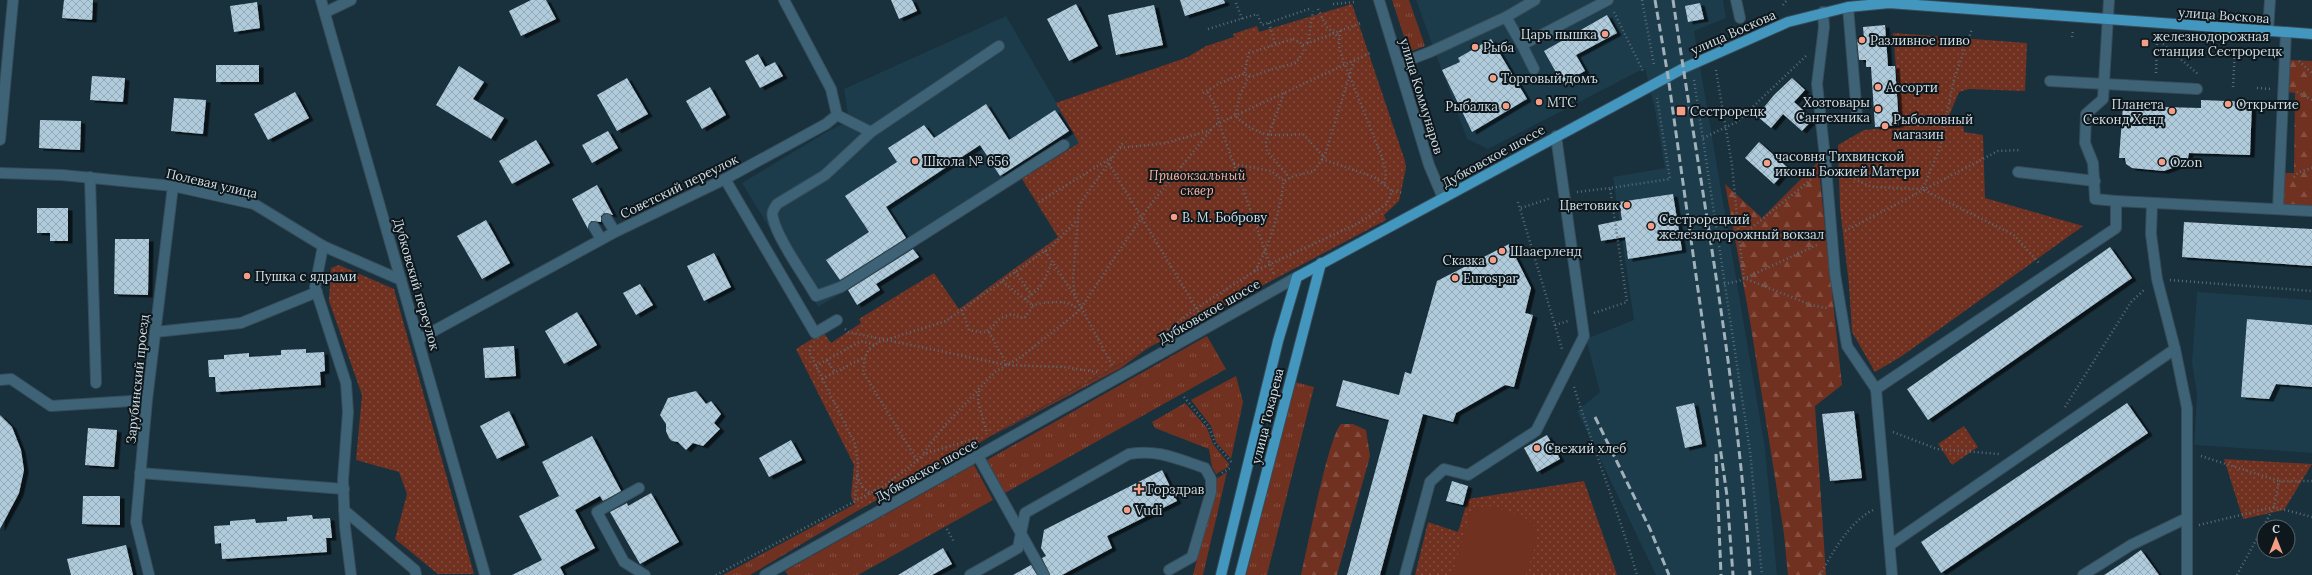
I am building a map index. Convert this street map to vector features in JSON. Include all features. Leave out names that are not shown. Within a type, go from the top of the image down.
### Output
[{"type":"main road","name":"улица Воскова","points":[[1668,76],[1788,22],[1823,12],[1848,7],[1890,2],[2108,20],[2312,34]]},
{"type":"main road","name":"Дубковское шоссе","points":[[1297,277],[1668,76]]},
{"type":"main road","name":"улица Токарева","points":[[1240,575],[1321,263]]},
{"type":"main road","name":"улица Токарева","points":[[1220,575],[1278,340],[1297,277]]},
{"type":"street","points":[[0,140],[13,0]]},
{"type":"street","name":"Дубковский переулок","points":[[321,0],[326,12],[485,575]]},
{"type":"street","points":[[326,12],[351,0]]},
{"type":"street","points":[[784,0],[831,89],[837,115],[871,132]]},
{"type":"street","name":"улица Коммунаров","points":[[1379,0],[1429,165],[1443,198]]},
{"type":"street","points":[[1399,64],[1430,52],[1506,18],[1535,0]]},
{"type":"street","points":[[1522,45],[1608,0]]},
{"type":"street","points":[[1736,0],[1740,18]]},
{"type":"street","points":[[2109,0],[2103,99],[2086,114],[2084,143],[2093,159],[2095,199],[2312,211]]},
{"type":"street","points":[[2268,31],[2270,0]]},
{"type":"street","points":[[1848,7],[1857,116]]},
{"type":"street","points":[[1823,12],[1822,41],[1817,84],[1835,274],[1847,346],[1876,389],[1892,575]]},
{"type":"street","points":[[1506,18],[1534,69]]},
{"type":"street","points":[[2278,209],[2286,32]]},
{"type":"street","points":[[999,46],[871,132],[825,175],[778,204],[772,210],[772,217],[778,229],[816,296],[841,287],[1064,145]]},
{"type":"street","points":[[2050,81],[2197,89]]},
{"type":"street","name":"Советский переулок","points":[[419,339],[601,239],[725,179],[826,124],[837,115]]},
{"type":"street","points":[[1405,575],[1430,482],[1444,469],[1468,475],[1536,431],[1584,336],[1556,136]]},
{"type":"street","points":[[2018,172],[2095,181]]},
{"type":"street","name":"Полевая улица","points":[[0,173],[90,177],[173,186],[254,204],[323,246],[401,280]]},
{"type":"street","points":[[90,177],[96,383]]},
{"type":"street","points":[[725,179],[815,333],[837,320]]},
{"type":"street","name":"Зарубинский проезд","points":[[149,575],[136,522],[147,400],[173,186]]},
{"type":"street","points":[[1876,389],[2116,228],[2116,201]]},
{"type":"street","points":[[2152,203],[2151,234],[2157,279],[2175,349],[2187,408],[2188,575]]},
{"type":"street","points":[[607,219],[615,232]]},
{"type":"street","points":[[594,227],[601,239]]},
{"type":"street","points":[[323,246],[315,286],[346,383],[348,412],[344,510],[351,575]]},
{"type":"street","name":"Дубковское шоссе","points":[[765,575],[1297,277]]},
{"type":"street","points":[[155,332],[241,323],[317,292]]},
{"type":"street","points":[[1890,545],[2175,349]]},
{"type":"street","points":[[0,380],[11,379],[52,406],[147,400]]},
{"type":"street","points":[[970,575],[1018,548],[1025,513],[1129,454],[1156,452],[1205,468],[1211,479],[1211,492],[1192,557],[1169,570]]},
{"type":"street","points":[[978,456],[1044,575]]},
{"type":"street","points":[[140,473],[344,489]]},
{"type":"street","points":[[639,488],[597,512],[624,562],[645,575]]},
{"type":"street","points":[[344,510],[415,570],[416,575]]},
{"type":"street","points":[[2083,575],[2131,544],[2187,523]]},
{"type":"path","points":[[1608,0],[1643,71]]},
{"type":"path","points":[[1642,0],[1654,65]]},
{"type":"path","points":[[1333,4],[1355,2]]},
{"type":"path","points":[[1236,4],[1242,19]]},
{"type":"path","points":[[1208,29],[1257,14],[1262,25],[1312,9],[1308,43]]},
{"type":"path","points":[[1318,9],[1326,26],[1339,38]]},
{"type":"path","points":[[1269,23],[1275,43]]},
{"type":"path","points":[[1303,45],[1361,23]]},
{"type":"path","points":[[1922,189],[1940,148],[1954,79],[1972,29]]},
{"type":"path","points":[[1340,31],[1339,38],[1344,64],[1350,75],[1382,157],[1386,174],[1384,186]]},
{"type":"path","points":[[1244,74],[1249,53],[1275,43],[1293,39],[1303,45]]},
{"type":"path","points":[[1703,138],[1738,122],[1822,41]]},
{"type":"path","points":[[2155,87],[2157,43]]},
{"type":"path","points":[[2163,44],[2205,80]]},
{"type":"path","points":[[1204,93],[1208,92],[1222,82],[1244,74],[1249,76],[1296,63],[1304,52],[1303,45]]},
{"type":"path","points":[[2233,87],[2235,49]]},
{"type":"path","points":[[716,575],[855,500],[871,493],[895,478],[924,454],[945,425],[995,372],[1021,357],[1079,311],[1141,218],[1211,130],[1219,123],[1372,52]]},
{"type":"path","points":[[2297,59],[2312,74]]},
{"type":"path","points":[[1255,271],[1266,251],[1277,221],[1284,181],[1289,177],[1314,170],[1322,158],[1354,60]]},
{"type":"path","points":[[1716,70],[1726,128],[1744,278]]},
{"type":"path","points":[[1235,116],[1240,95],[1249,76]]},
{"type":"path","points":[[1694,80],[1750,451],[1762,575]]},
{"type":"path","points":[[1208,92],[1217,110],[1219,123],[1276,280]]},
{"type":"path","points":[[1284,92],[1266,142],[1267,151],[1289,177]]},
{"type":"path","points":[[1556,325],[1627,302],[1610,188],[1670,179],[1657,98]]},
{"type":"path","points":[[1235,116],[1258,133],[1269,135],[1303,134],[1322,158],[1374,177],[1392,191],[1404,193]]},
{"type":"path","points":[[1119,148],[1166,143],[1211,130]]},
{"type":"path","points":[[1075,296],[1073,279],[1079,204],[1124,141]]},
{"type":"path","points":[[1724,284],[1744,278],[1832,238],[1922,189],[1998,151],[2021,150]]},
{"type":"path","points":[[1039,202],[1114,156]]},
{"type":"path","points":[[1109,164],[1208,326]]},
{"type":"path","points":[[1234,164],[1271,170],[1284,181]]},
{"type":"path","points":[[1739,238],[1826,167],[1848,175],[1871,187],[1922,189],[2014,235],[2047,274]]},
{"type":"path","points":[[1156,339],[1197,308],[1255,271],[1271,265],[1358,223],[1387,204],[1392,191]]},
{"type":"path","points":[[1518,202],[1568,369],[1598,462],[1620,516],[1637,575]]},
{"type":"path","points":[[917,460],[863,372],[865,357],[869,349],[888,340],[946,320],[1045,251],[1061,238],[1077,220]]},
{"type":"path","points":[[1045,251],[1082,307],[1114,369]]},
{"type":"path","points":[[1025,299],[1032,296],[1046,279],[1052,261]]},
{"type":"path","points":[[1015,272],[1032,296]]},
{"type":"path","points":[[1744,278],[1811,305],[1841,311]]},
{"type":"path","points":[[2060,413],[2131,302],[2157,279],[2312,291]]},
{"type":"path","points":[[1002,281],[1032,305],[1066,303],[1076,306],[1079,311]]},
{"type":"path","points":[[962,310],[969,330],[984,334],[989,332],[1001,316],[1013,314],[1020,318],[1025,317],[1032,308],[1032,305]]},
{"type":"path","points":[[837,320],[848,332],[1007,365],[1064,367],[1099,372]]},
{"type":"path","points":[[989,332],[1007,365]]},
{"type":"path","points":[[815,333],[809,352],[855,444],[858,464],[855,500]]},
{"type":"path","points":[[816,366],[861,341],[875,345]]},
{"type":"path","points":[[822,379],[865,357]]},
{"type":"path","points":[[827,360],[834,373]]},
{"type":"path","points":[[924,454],[989,435],[978,401],[979,390]]},
{"type":"path","points":[[1184,398],[1209,427],[1215,443],[1232,463]]},
{"type":"path","points":[[1879,427],[1937,449],[2021,455]]},
{"type":"path","points":[[2187,452],[2279,481],[2312,481]]},
{"type":"path","points":[[857,476],[863,488],[871,493]]},
{"type":"path","points":[[2237,575],[2274,507],[2279,481]]},
{"type":"path","points":[[1820,575],[1834,550],[1861,516],[1886,504]]},
{"type":"path","points":[[2187,523],[2274,507],[2312,516]]},
{"type":"path","points":[[947,529],[954,542]]},
{"type":"shaded area","points":[[1416,0],[1723,0],[1726,18],[1694,31],[1765,448],[1777,575],[1656,575],[1577,411],[1600,392],[1586,339],[1634,320],[1613,177],[1665,168],[1655,110],[1645,68],[1488,149],[1467,139]]},
{"type":"shaded area","name":"Школа № 656","points":[[1006,16],[1080,143],[846,288],[847,290],[818,307],[742,183],[830,130],[849,121],[844,89]]},
{"type":"shaded area","points":[[2197,292],[2312,300],[2312,453],[2194,445],[2197,394],[2192,363]]},
{"type":"green space","points":[[1392,0],[1409,0],[1425,46],[1409,52]]},
{"type":"green space","name":"Привокзальный сквер","points":[[1352,4],[1405,161],[1406,168],[1399,201],[1384,215],[1386,220],[1207,315],[857,511],[851,496],[854,465],[796,349],[823,332],[831,343],[861,323],[859,319],[934,273],[959,309],[1058,237],[1022,179],[1079,143],[1056,103],[1188,57],[1206,46],[1234,37],[1233,34],[1257,26],[1259,32]]},
{"type":"green space","points":[[1893,33],[2027,43],[2025,91],[1969,89],[1959,92],[1946,123],[1963,123],[1964,132],[1983,135],[1985,198],[2083,226],[1902,356],[1875,372],[1852,332],[1849,285],[1840,208],[1838,145],[1864,130],[1901,127]]},
{"type":"green space","points":[[2289,60],[2312,61],[2312,208],[2284,207],[2284,173],[2294,173],[2295,93],[2288,92]]},
{"type":"green space","points":[[1818,162],[1842,385],[1815,406],[1826,575],[1788,575],[1784,534],[1750,321],[1725,184],[1762,218]]},
{"type":"green space","points":[[339,265],[394,289],[474,574],[438,574],[395,539],[407,494],[399,472],[356,460],[362,395],[329,301],[331,268]]},
{"type":"green space","points":[[1198,320],[1147,349],[1148,348]]},
{"type":"green space","points":[[1207,336],[1226,369],[1005,493],[987,460]]},
{"type":"green space","points":[[1147,349],[1121,368],[990,437]]},
{"type":"green space","points":[[1236,376],[1243,402],[1231,459],[1216,442],[1211,426],[1191,400]]},
{"type":"green space","points":[[1295,382],[1314,387],[1267,575],[1246,575]]},
{"type":"green space","points":[[1185,403],[1207,428],[1213,444],[1229,464],[1228,467],[1216,474],[1212,467],[1209,449],[1155,428],[1152,422]]},
{"type":"green space","points":[[1341,424],[1353,424],[1366,430],[1370,456],[1337,575],[1301,575],[1324,471],[1336,433]]},
{"type":"green space","points":[[1964,426],[1978,447],[1952,465],[1938,444]]},
{"type":"green space","points":[[990,437],[857,511],[750,575],[723,575],[855,504]]},
{"type":"green space","points":[[2224,459],[2312,464],[2284,510],[2243,519]]},
{"type":"green space","points":[[974,465],[993,500],[858,575],[788,575],[785,571]]},
{"type":"green space","points":[[1227,472],[1203,575],[1193,575],[1215,490],[1216,479]]},
{"type":"green space","points":[[1584,481],[1617,575],[1415,575],[1428,522],[1458,532],[1468,499]]},
{"type":"green space","points":[[1489,506],[1525,518],[1535,527],[1537,533],[1536,543],[1526,575],[1452,575],[1469,516],[1476,508]]},
{"type":"building","points":[[64,0],[93,0],[92,20],[62,18]]},
{"type":"building","points":[[531,0],[546,0],[556,19],[521,36],[509,11]]},
{"type":"building","points":[[891,0],[912,0],[917,11],[899,19]]},
{"type":"building","points":[[1180,0],[1224,0],[1225,3],[1185,16]]},
{"type":"building","points":[[257,2],[260,28],[234,32],[230,6]]},
{"type":"building","points":[[1700,3],[1704,19],[1688,22],[1685,6]]},
{"type":"building","points":[[1076,4],[1098,46],[1069,61],[1047,19]]},
{"type":"building","points":[[1154,5],[1163,45],[1116,55],[1108,15]]},
{"type":"building","points":[[1607,15],[1617,33],[1576,55],[1585,71],[1562,83],[1544,51]]},
{"type":"building","points":[[1885,25],[1888,66],[1895,66],[1899,125],[1875,127],[1871,67],[1866,67],[1866,60],[1859,60],[1857,39],[1864,39],[1863,27]]},
{"type":"building","name":"Торговый домъ","points":[[1491,39],[1527,99],[1472,132],[1442,70],[1460,62],[1458,58]]},
{"type":"building","points":[[758,54],[765,67],[775,62],[783,76],[760,88],[745,61]]},
{"type":"building","points":[[216,65],[259,65],[259,82],[216,82]]},
{"type":"building","points":[[459,66],[484,82],[473,99],[504,118],[491,139],[436,105]]},
{"type":"building","points":[[92,76],[125,78],[123,102],[90,100]]},
{"type":"building","points":[[627,78],[648,114],[617,131],[597,95]]},
{"type":"building","points":[[1792,78],[1805,90],[1794,102],[1813,119],[1802,131],[1783,114],[1771,128],[1757,116],[1774,95]]},
{"type":"building","points":[[710,87],[726,115],[702,129],[686,101]]},
{"type":"building","points":[[295,92],[309,118],[268,140],[254,114]]},
{"type":"building","points":[[174,98],[206,100],[203,134],[171,131]]},
{"type":"building","points":[[2201,100],[2252,102],[2250,155],[2189,153],[2187,163],[2177,162],[2175,167],[2164,171],[2132,168],[2126,164],[2125,158],[2119,158],[2123,106],[2201,108]]},
{"type":"building","points":[[986,104],[1009,140],[1055,110],[1069,131],[1000,176],[980,145],[886,207],[906,238],[840,280],[826,260],[869,232],[845,196],[897,162],[888,148],[924,125],[934,138]]},
{"type":"building","points":[[40,120],[81,121],[80,150],[39,148]]},
{"type":"building","points":[[608,131],[618,148],[592,163],[582,145]]},
{"type":"building","points":[[536,140],[550,163],[512,184],[499,161]]},
{"type":"building","name":"часовня Тихвинской иконы Божией Матери","points":[[1759,142],[1788,168],[1774,184],[1745,158]]},
{"type":"building","points":[[597,185],[613,215],[604,213],[601,216],[601,222],[591,221],[588,229],[572,199]]},
{"type":"building","name":"Сестрорецкий железнодорожный вокзал","points":[[1673,194],[1682,250],[1628,259],[1625,237],[1601,241],[1598,225],[1622,220],[1619,202]]},
{"type":"building","points":[[37,208],[68,208],[68,241],[50,241],[50,233],[37,233]]},
{"type":"building","points":[[486,220],[510,263],[482,279],[457,236]]},
{"type":"building","points":[[2184,222],[2312,229],[2312,266],[2182,257]]},
{"type":"building","points":[[115,239],[149,239],[148,295],[114,294]]},
{"type":"building","points":[[1509,244],[1531,288],[1525,313],[1533,315],[1514,387],[1505,385],[1456,413],[1453,422],[1423,414],[1380,575],[1347,575],[1389,420],[1336,406],[1343,380],[1399,395],[1405,372],[1411,374],[1437,281]]},
{"type":"building","points":[[2110,247],[2132,278],[1928,420],[1907,389]]},
{"type":"building","points":[[913,249],[919,257],[876,284],[880,290],[857,305],[848,290]]},
{"type":"building","points":[[714,253],[731,287],[704,301],[687,266]]},
{"type":"building","points":[[640,284],[653,305],[636,315],[623,293]]},
{"type":"building","points":[[577,312],[597,345],[564,364],[545,331]]},
{"type":"building","points":[[2247,319],[2312,325],[2312,387],[2276,384],[2269,399],[2241,397]]},
{"type":"building","points":[[514,346],[516,376],[485,378],[483,348]]},
{"type":"building","points":[[306,349],[306,353],[324,352],[325,371],[320,372],[321,385],[216,392],[215,377],[209,377],[208,360],[224,359],[224,355],[249,353],[249,357],[281,355],[281,350]]},
{"type":"building","points":[[696,391],[706,404],[711,401],[721,414],[714,423],[720,429],[703,446],[693,443],[686,450],[678,442],[672,441],[669,438],[666,431],[666,424],[660,415],[668,398]]},
{"type":"building","points":[[1694,403],[1702,444],[1685,448],[1676,407]]},
{"type":"building","points":[[2127,403],[2148,433],[1941,573],[1921,542]]},
{"type":"building","points":[[509,411],[525,445],[497,459],[480,426]]},
{"type":"building","points":[[1854,411],[1862,478],[1830,481],[1822,414]]},
{"type":"building","points":[[0,415],[12,427],[21,450],[24,470],[19,493],[0,529]]},
{"type":"building","points":[[88,428],[117,430],[114,467],[85,465]]},
{"type":"building","points":[[1547,435],[1560,459],[1537,472],[1524,448]]},
{"type":"building","points":[[592,436],[621,491],[603,501],[600,496],[575,510],[595,548],[560,567],[564,575],[512,575],[542,560],[519,516],[559,496],[542,462]]},
{"type":"building","points":[[791,440],[802,460],[769,477],[759,458]]},
{"type":"building","points":[[1162,470],[1177,501],[1107,536],[1112,548],[1062,575],[1050,575],[1042,558],[1046,556],[1041,548],[1044,530]]},
{"type":"building","points":[[1452,481],[1468,486],[1463,505],[1446,501]]},
{"type":"building","points":[[651,493],[679,542],[640,564],[610,512],[627,503],[628,506]]},
{"type":"building","points":[[83,496],[120,496],[120,525],[82,524]]},
{"type":"building","points":[[312,515],[313,519],[330,518],[332,538],[326,538],[327,552],[222,559],[221,543],[215,544],[214,526],[230,525],[230,521],[255,519],[256,523],[287,521],[287,517]]},
{"type":"building","points":[[126,545],[133,575],[71,575],[67,559]]},
{"type":"building","points":[[943,548],[952,564],[932,575],[898,575]]},
{"type":"building","points":[[2141,550],[2159,575],[2104,575],[2124,562]]},
{"type":"building","points":[[1031,565],[1037,575],[1013,575]]},
{"type":"railway","points":[[1655,0],[1668,76],[1727,496],[1733,575]]},
{"type":"railway","points":[[1673,0],[1728,359],[1737,431],[1750,575]]},
{"type":"railway","points":[[1595,417],[1650,529],[1669,575]]},
{"type":"railway","points":[[1716,454],[1721,575]]},
{"type":"place","name":"Царь пышка","points":[[1605,34]]},
{"type":"place","name":"Разливное пиво","points":[[1862,40]]},
{"type":"place","name":"железнодорожная станция Сестрорецк","points":[[2145,43]]},
{"type":"place","name":"Рыба","points":[[1475,47]]},
{"type":"place","name":"Торговый домъ","points":[[1493,78]]},
{"type":"place","name":"Ассорти","points":[[1878,87]]},
{"type":"place","name":"МТС","points":[[1539,102]]},
{"type":"place","name":"Открытие","points":[[2228,104]]},
{"type":"place","name":"Рыбалка","points":[[1506,106]]},
{"type":"place","name":"Хозтовары Сантехника","points":[[1878,109]]},
{"type":"place","name":"Сестрорецк","points":[[1681,111]]},
{"type":"place","name":"Планета Секонд Хенд","points":[[2172,111]]},
{"type":"place","name":"Рыболовный магазин","points":[[1885,126]]},
{"type":"place","name":"Школа № 656","points":[[915,161]]},
{"type":"place","name":"Ozon","points":[[2162,162]]},
{"type":"place","name":"часовня Тихвинской иконы Божией Матери","points":[[1767,163]]},
{"type":"place","name":"Цветовик","points":[[1627,205]]},
{"type":"place","name":"В. М. Боброву","points":[[1174,217]]},
{"type":"place","name":"Сестрорецкий железнодорожный вокзал","points":[[1651,226]]},
{"type":"place","name":"Шааерленд","points":[[1502,251]]},
{"type":"place","name":"Сказка","points":[[1493,260]]},
{"type":"place","name":"Пушка с ядрами","points":[[247,276]]},
{"type":"place","name":"Eurospar","points":[[1455,278]]},
{"type":"place","name":"Свежий хлеб","points":[[1537,448]]},
{"type":"place","name":"Горздрав","points":[[1139,489]]},
{"type":"place","name":"Vudi","points":[[1127,510]]}]
